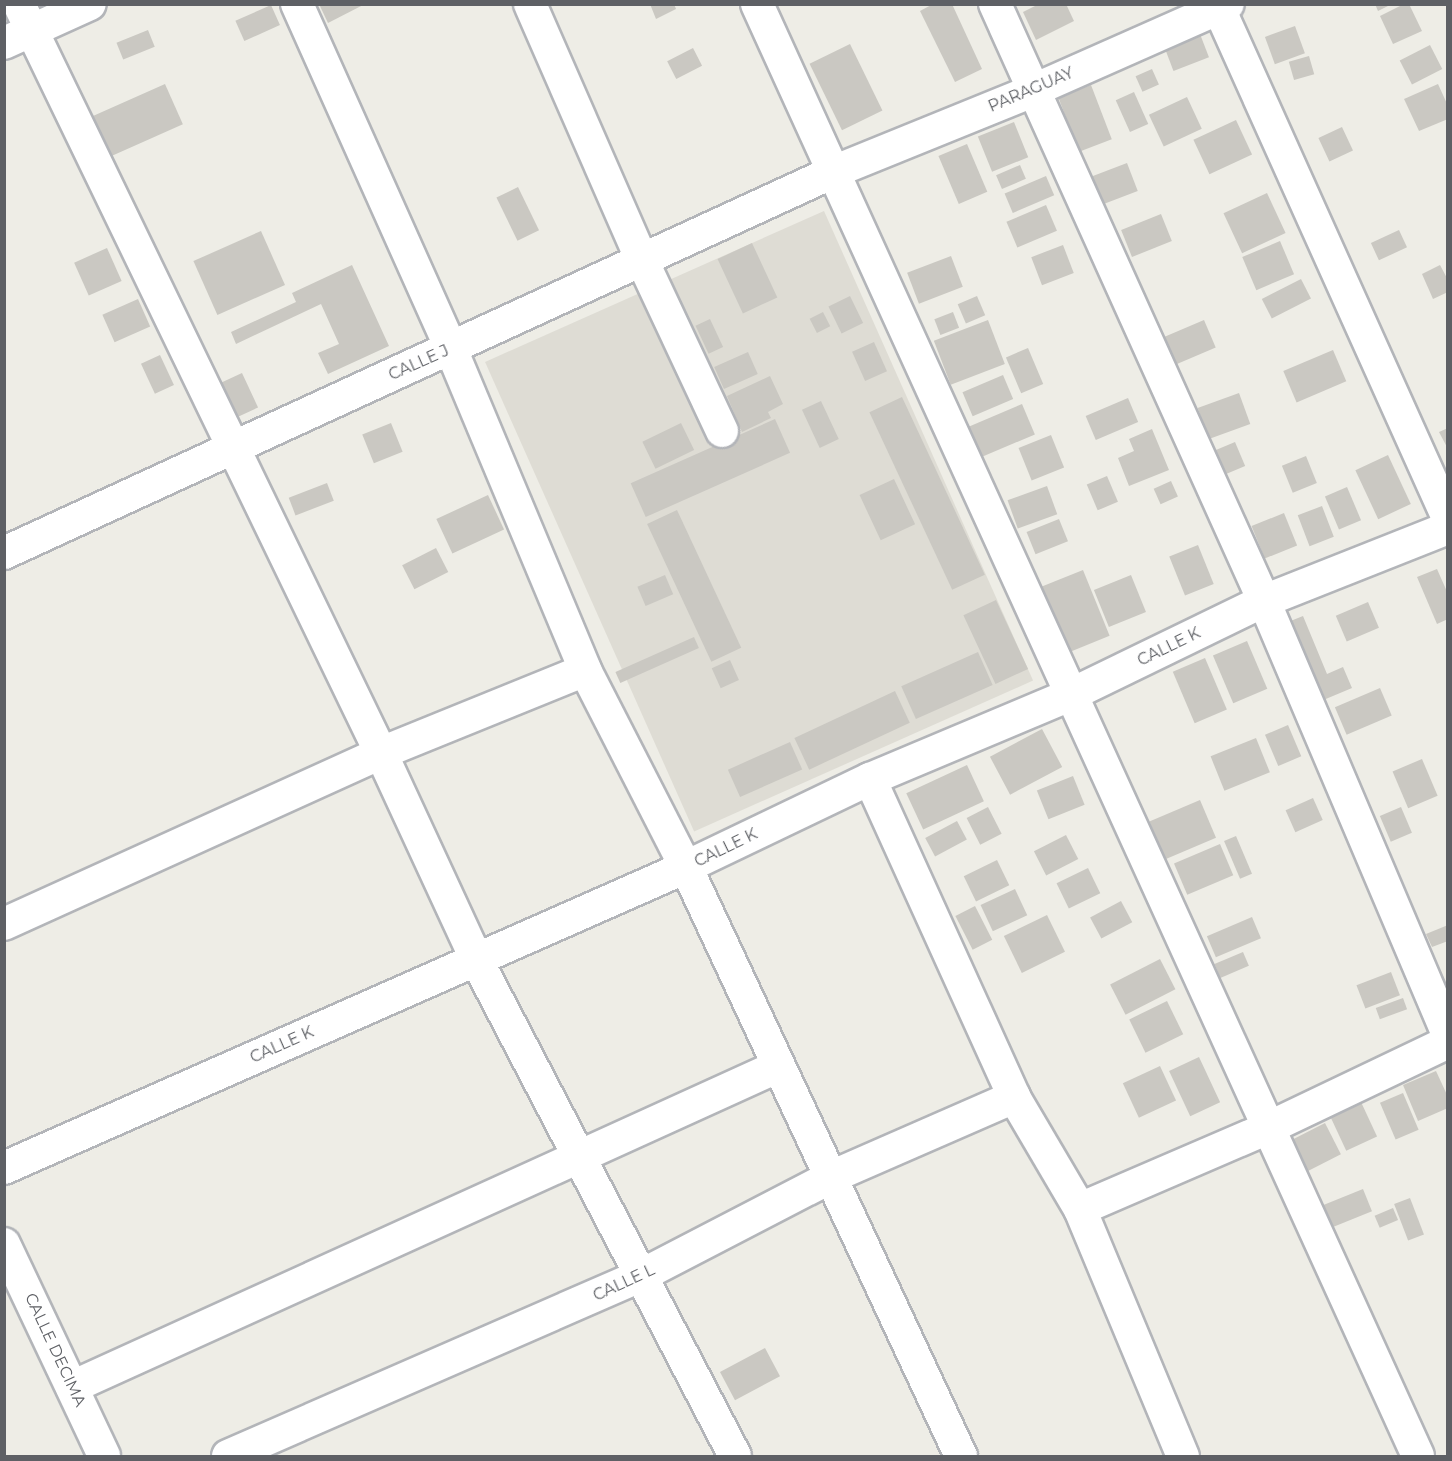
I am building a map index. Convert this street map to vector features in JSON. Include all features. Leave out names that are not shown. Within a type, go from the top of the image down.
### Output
[{"type":"street","points":[[90,4],[18,26],[381,753],[476,959],[735,1456]]},
{"type":"street","points":[[297,4],[451,349],[585,670],[686,867],[961,1456]]},
{"type":"street","points":[[530,4],[641,258],[722,432]]},
{"type":"street","points":[[757,4],[1266,1129],[1418,1456]]},
{"type":"street","points":[[995,4],[1032,91],[1264,601],[1448,1034]]},
{"type":"street","points":[[1221,6],[1448,519]]},
{"type":"street","name":"PARAGUAY","points":[[833,172],[1032,91],[1221,6]]},
{"type":"street","name":"CALLE J","points":[[4,553],[230,447],[451,349],[641,258],[833,172]]},
{"type":"street","name":"CALLE K","points":[[4,1168],[686,867],[870,779],[1070,695],[1264,601],[1448,528]]},
{"type":"street","points":[[4,924],[381,753],[585,670]]},
{"type":"street","points":[[870,779],[1014,1097],[1080,1209],[1183,1456]]},
{"type":"street","points":[[1080,1209],[1266,1129],[1448,1042]]},
{"type":"street","points":[[72,1387],[581,1160],[779,1066]]},
{"type":"street","name":"CALLE L","points":[[228,1456],[642,1275],[831,1177],[1014,1097]]},
{"type":"street","name":"CALLE DECIMA","points":[[4,1244],[104,1456]]},
{"type":"shaded area","points":[[824,211],[1033,681],[694,831],[485,362]]},
{"type":"building","points":[[319,4],[365,4],[328,23]]},
{"type":"building","points":[[650,4],[674,4],[676,9],[656,19]]},
{"type":"building","points":[[933,4],[952,4],[982,69],[955,82],[920,11]]},
{"type":"building","points":[[1039,4],[1066,4],[1074,21],[1036,40],[1023,12]]},
{"type":"building","points":[[1375,4],[1392,4],[1378,11]]},
{"type":"building","points":[[1404,4],[1409,4],[1422,31],[1393,44],[1380,16]]},
{"type":"building","points":[[271,5],[280,25],[244,41],[235,21]]},
{"type":"building","points":[[1295,26],[1305,53],[1275,64],[1265,37]]},
{"type":"building","points":[[148,30],[155,47],[123,59],[116,43]]},
{"type":"building","points":[[1200,34],[1209,57],[1173,71],[1165,48]]},
{"type":"building","points":[[850,44],[882,111],[842,130],[810,64]]},
{"type":"building","points":[[1430,45],[1442,69],[1412,84],[1400,60]]},
{"type":"building","points":[[693,48],[702,66],[676,79],[667,61]]},
{"type":"building","points":[[1309,56],[1314,74],[1294,80],[1289,62]]},
{"type":"building","points":[[1152,69],[1159,85],[1142,92],[1136,76]]},
{"type":"building","points":[[165,84],[183,124],[110,157],[92,117]]},
{"type":"building","points":[[1438,84],[1448,106],[1448,119],[1419,131],[1404,99]]},
{"type":"building","points":[[1091,85],[1112,139],[1079,152],[1058,98]]},
{"type":"building","points":[[1134,92],[1148,124],[1130,132],[1116,100]]},
{"type":"building","points":[[1187,97],[1202,129],[1164,146],[1149,115]]},
{"type":"building","points":[[1236,120],[1252,154],[1209,174],[1193,140]]},
{"type":"building","points":[[1014,122],[1028,157],[992,172],[978,137]]},
{"type":"building","points":[[1342,127],[1353,151],[1329,162],[1318,138]]},
{"type":"building","points":[[967,144],[987,192],[959,204],[938,156]]},
{"type":"building","points":[[1127,163],[1138,191],[1100,205],[1090,177]]},
{"type":"building","points":[[1020,165],[1026,179],[1002,189],[996,175]]},
{"type":"building","points":[[1046,176],[1054,195],[1013,213],[1005,194]]},
{"type":"building","points":[[518,187],[539,230],[517,241],[496,198]]},
{"type":"building","points":[[1267,193],[1286,233],[1242,253],[1223,213]]},
{"type":"building","points":[[1046,205],[1057,231],[1017,248],[1006,222]]},
{"type":"building","points":[[1161,214],[1172,241],[1132,257],[1121,230]]},
{"type":"building","points":[[1399,230],[1407,247],[1379,260],[1371,243]]},
{"type":"building","points":[[261,231],[285,285],[217,315],[193,261]]},
{"type":"building","points":[[1280,241],[1294,274],[1256,290],[1242,257]]},
{"type":"building","points":[[752,243],[777,297],[743,313],[718,259]]},
{"type":"building","points":[[1063,245],[1074,273],[1042,285],[1031,257]]},
{"type":"building","points":[[107,248],[122,281],[89,296],[74,263]]},
{"type":"building","points":[[951,256],[963,287],[919,304],[907,273]]},
{"type":"building","points":[[352,265],[389,346],[328,374],[318,353],[339,344],[321,304],[236,344],[231,332],[296,302],[292,293]]},
{"type":"building","points":[[1440,265],[1448,280],[1448,292],[1433,299],[1422,274]]},
{"type":"building","points":[[1301,279],[1311,299],[1272,319],[1262,299]]},
{"type":"building","points":[[850,296],[863,323],[842,333],[828,307]]},
{"type":"building","points":[[977,296],[985,315],[966,324],[958,304]]},
{"type":"building","points":[[138,299],[150,326],[115,342],[102,315]]},
{"type":"building","points":[[823,312],[830,326],[817,333],[810,319]]},
{"type":"building","points":[[953,312],[959,328],[940,335],[934,319]]},
{"type":"building","points":[[710,319],[723,347],[709,354],[695,326]]},
{"type":"building","points":[[988,320],[1005,364],[951,385],[934,341]]},
{"type":"building","points":[[1204,320],[1216,348],[1175,365],[1163,337]]},
{"type":"building","points":[[874,342],[887,371],[865,381],[852,352]]},
{"type":"building","points":[[1028,348],[1043,384],[1021,393],[1006,357]]},
{"type":"building","points":[[1333,350],[1346,381],[1297,402],[1283,371]]},
{"type":"building","points":[[748,352],[758,374],[724,389],[714,367]]},
{"type":"building","points":[[160,355],[174,385],[155,394],[141,364]]},
{"type":"building","points":[[242,373],[258,407],[235,418],[219,384]]},
{"type":"building","points":[[1003,375],[1013,399],[973,416],[962,392]]},
{"type":"building","points":[[770,376],[783,404],[768,412],[771,418],[742,432],[727,396]]},
{"type":"building","points":[[1239,393],[1250,424],[1209,439],[1198,408]]},
{"type":"building","points":[[902,397],[985,575],[952,590],[869,412]]},
{"type":"building","points":[[1128,398],[1138,422],[1096,440],[1086,416]]},
{"type":"building","points":[[821,401],[839,439],[820,448],[802,410]]},
{"type":"building","points":[[1022,404],[1035,434],[982,457],[969,427]]},
{"type":"building","points":[[775,419],[790,453],[646,517],[631,483]]},
{"type":"building","points":[[391,423],[403,452],[374,463],[362,435]]},
{"type":"building","points":[[681,423],[694,450],[656,469],[642,442]]},
{"type":"building","points":[[1448,428],[1448,449],[1439,432]]},
{"type":"building","points":[[1152,429],[1169,470],[1129,486],[1118,458],[1134,451],[1129,439]]},
{"type":"building","points":[[1051,435],[1064,467],[1032,481],[1019,448]]},
{"type":"building","points":[[1235,442],[1245,466],[1225,475],[1215,451]]},
{"type":"building","points":[[1388,455],[1411,504],[1378,519],[1355,470]]},
{"type":"building","points":[[1306,456],[1317,483],[1293,493],[1282,466]]},
{"type":"building","points":[[1107,476],[1118,502],[1098,510],[1087,485]]},
{"type":"building","points":[[894,479],[915,524],[881,540],[860,495]]},
{"type":"building","points":[[1171,481],[1178,497],[1161,504],[1154,489]]},
{"type":"building","points":[[327,483],[334,501],[296,515],[289,498]]},
{"type":"building","points":[[1047,486],[1057,514],[1018,529],[1008,500]]},
{"type":"building","points":[[1347,487],[1361,520],[1339,530],[1325,496]]},
{"type":"building","points":[[488,495],[504,529],[452,554],[436,519]]},
{"type":"building","points":[[1322,506],[1334,537],[1310,546],[1298,515]]},
{"type":"building","points":[[677,510],[741,648],[711,662],[647,524]]},
{"type":"building","points":[[1284,513],[1297,545],[1265,559],[1252,526]]},
{"type":"building","points":[[1059,519],[1068,541],[1036,554],[1027,532]]},
{"type":"building","points":[[1198,545],[1214,584],[1185,596],[1169,557]]},
{"type":"building","points":[[436,548],[448,572],[414,589],[402,565]]},
{"type":"building","points":[[1437,569],[1448,594],[1448,619],[1437,624],[1417,577]]},
{"type":"building","points":[[1083,570],[1110,636],[1068,653],[1041,587]]},
{"type":"building","points":[[665,575],[673,594],[646,606],[637,587]]},
{"type":"building","points":[[1131,575],[1146,612],[1109,627],[1094,590]]},
{"type":"building","points":[[996,600],[1028,669],[995,684],[963,615]]},
{"type":"building","points":[[1368,602],[1379,628],[1347,641],[1336,616]]},
{"type":"building","points":[[1303,616],[1327,674],[1343,667],[1352,688],[1321,701],[1288,622]]},
{"type":"building","points":[[694,637],[699,648],[620,683],[615,672]]},
{"type":"building","points":[[1247,641],[1267,689],[1233,703],[1213,655]]},
{"type":"building","points":[[978,652],[993,685],[916,719],[901,686]]},
{"type":"building","points":[[1205,658],[1227,710],[1195,723],[1173,672]]},
{"type":"building","points":[[730,660],[739,680],[721,688],[712,668]]},
{"type":"building","points":[[1380,688],[1392,716],[1347,735],[1335,707]]},
{"type":"building","points":[[895,691],[910,723],[809,770],[794,738]]},
{"type":"building","points":[[1288,725],[1301,756],[1278,766],[1265,735]]},
{"type":"building","points":[[1042,729],[1062,767],[1010,795],[990,757]]},
{"type":"building","points":[[1256,738],[1270,772],[1224,791],[1211,756]]},
{"type":"building","points":[[790,742],[802,769],[740,797],[728,770]]},
{"type":"building","points":[[1422,759],[1438,796],[1408,808],[1393,772]]},
{"type":"building","points":[[967,765],[984,801],[923,830],[906,793]]},
{"type":"building","points":[[1073,776],[1085,805],[1048,819],[1037,791]]},
{"type":"building","points":[[1313,798],[1323,820],[1295,832],[1286,810]]},
{"type":"building","points":[[1200,800],[1216,838],[1165,859],[1149,821]]},
{"type":"building","points":[[988,807],[1002,834],[980,845],[967,818]]},
{"type":"building","points":[[1401,807],[1412,833],[1391,842],[1380,816]]},
{"type":"building","points":[[957,821],[967,840],[935,856],[925,838]]},
{"type":"building","points":[[1066,835],[1078,859],[1046,875],[1034,851]]},
{"type":"building","points":[[1236,836],[1252,874],[1240,879],[1224,841]]},
{"type":"building","points":[[1220,844],[1233,875],[1187,895],[1174,864]]},
{"type":"building","points":[[997,860],[1009,885],[976,901],[964,876]]},
{"type":"building","points":[[1088,868],[1100,893],[1069,909],[1057,883]]},
{"type":"building","points":[[1015,889],[1027,915],[993,931],[981,905]]},
{"type":"building","points":[[1121,901],[1132,922],[1101,939],[1090,917]]},
{"type":"building","points":[[975,906],[992,940],[973,950],[955,916]]},
{"type":"building","points":[[1047,915],[1065,952],[1022,973],[1004,936]]},
{"type":"building","points":[[1252,917],[1261,938],[1216,957],[1207,936]]},
{"type":"building","points":[[1448,925],[1448,941],[1432,947],[1426,934]]},
{"type":"building","points":[[1243,952],[1249,966],[1220,978],[1214,964]]},
{"type":"building","points":[[1160,959],[1175,989],[1126,1015],[1110,984]]},
{"type":"building","points":[[1391,972],[1400,995],[1365,1009],[1356,985]]},
{"type":"building","points":[[1403,998],[1407,1009],[1380,1019],[1376,1008]]},
{"type":"building","points":[[1167,1001],[1183,1034],[1145,1053],[1129,1019]]},
{"type":"building","points":[[1199,1057],[1220,1102],[1190,1116],[1169,1071]]},
{"type":"building","points":[[1160,1066],[1176,1100],[1139,1118],[1123,1083]]},
{"type":"building","points":[[1436,1071],[1448,1097],[1448,1108],[1418,1121],[1403,1085]]},
{"type":"building","points":[[1403,1093],[1419,1130],[1396,1140],[1380,1103]]},
{"type":"building","points":[[1361,1102],[1377,1136],[1346,1151],[1330,1116]]},
{"type":"building","points":[[1325,1123],[1341,1154],[1307,1171],[1291,1140]]},
{"type":"building","points":[[1363,1189],[1372,1211],[1329,1228],[1320,1206]]},
{"type":"building","points":[[1410,1198],[1424,1234],[1408,1241],[1394,1204]]},
{"type":"building","points":[[1393,1208],[1398,1220],[1380,1228],[1375,1216]]},
{"type":"building","points":[[765,1348],[780,1376],[735,1400],[720,1372]]}]
